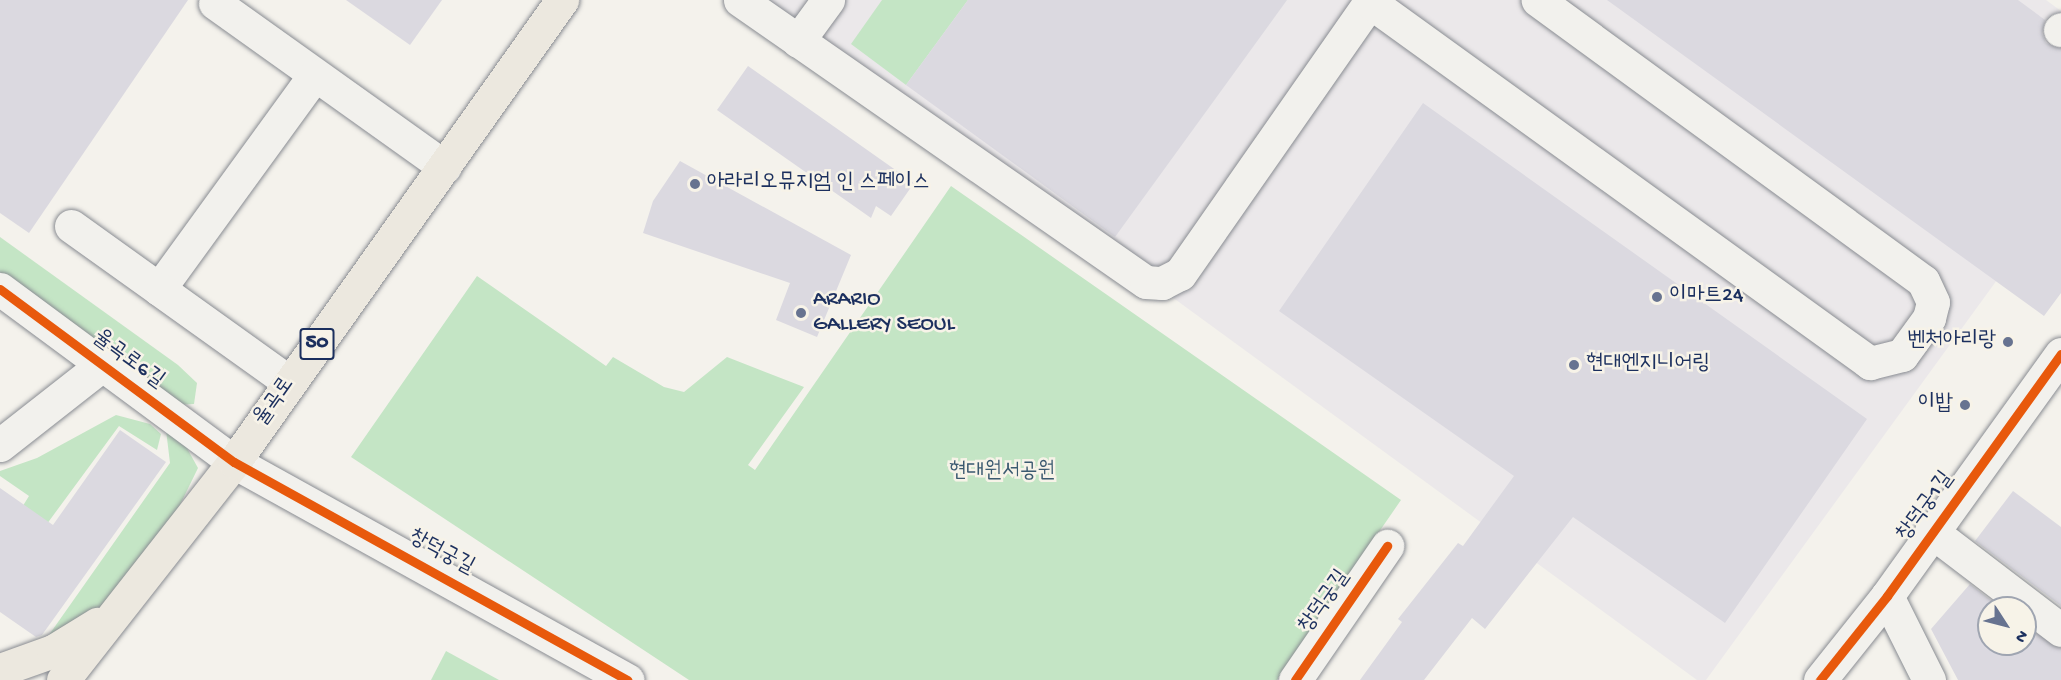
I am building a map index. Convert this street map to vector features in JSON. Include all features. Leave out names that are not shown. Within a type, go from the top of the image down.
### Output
[{"type":"main road","name":"율곡로","points":[[63,680],[111,615],[136,591],[234,462],[562,0]]},
{"type":"main road","points":[[0,670],[53,651],[111,615]]},
{"type":"street","points":[[740,0],[1146,282],[1162,282],[1180,274],[1370,1],[1870,363],[1902,355],[1929,318],[1933,302],[1923,281],[1538,0]]},
{"type":"street","points":[[798,41],[828,0]]},
{"type":"street","points":[[215,3],[314,76],[445,167]]},
{"type":"street","points":[[159,289],[314,76]]},
{"type":"street","points":[[71,226],[289,382]]},
{"type":"street","name":"율곡로6길","points":[[0,289],[234,462]]},
{"type":"street","name":"창덕궁1길","points":[[1820,680],[1887,596],[1931,531],[2061,354]]},
{"type":"street","points":[[0,445],[102,365]]},
{"type":"street","name":"창덕궁길","points":[[234,462],[628,680]]},
{"type":"street","points":[[1931,531],[2061,630]]},
{"type":"street","name":"창덕궁길","points":[[1295,680],[1387,546]]},
{"type":"street","points":[[1887,596],[1929,680]]},
{"type":"shaded area","points":[[765,0],[2046,0],[2061,11],[2061,192],[1706,680],[1697,680]]},
{"type":"green space","points":[[882,0],[968,0],[906,85],[851,44]]},
{"type":"green space","name":"현대원서공원","points":[[951,186],[1401,500],[1277,680],[689,680],[351,457],[477,276],[606,366],[613,357],[664,387],[684,392],[727,357],[804,387],[748,465],[755,470]]},
{"type":"green space","points":[[0,237],[178,365],[197,383],[194,404],[175,405],[0,272]]},
{"type":"green space","points":[[116,415],[150,424],[161,434],[157,450],[119,426],[41,532],[16,517],[29,496],[0,476],[0,471],[37,458]]},
{"type":"green space","points":[[166,430],[183,441],[198,468],[177,511],[106,608],[44,642],[170,463]]},
{"type":"green space","points":[[446,651],[499,680],[431,680]]},
{"type":"building","points":[[0,0],[188,0],[29,233],[0,213]]},
{"type":"building","points":[[346,0],[442,0],[410,45]]},
{"type":"building","points":[[968,0],[1287,0],[1115,237],[906,85]]},
{"type":"building","points":[[1607,0],[2018,0],[2045,20],[2042,34],[2046,43],[2061,48],[2061,293],[2044,316]]},
{"type":"building","points":[[748,66],[914,183],[891,216],[876,206],[871,218],[717,110]]},
{"type":"building","name":"현대엔지니어링","points":[[1423,103],[1867,419],[1725,623],[1573,517],[1485,629],[1472,618],[1424,680],[1360,680],[1402,622],[1398,619],[1458,543],[1463,546],[1514,476],[1279,311]]},
{"type":"building","points":[[680,161],[851,255],[817,337],[776,320],[790,283],[643,233],[653,201]]},
{"type":"building","points":[[120,430],[166,462],[42,635],[36,637],[0,612],[0,488],[53,525]]},
{"type":"building","points":[[2013,491],[2061,527],[2061,606],[1975,541]]},
{"type":"building","points":[[1970,584],[1986,596],[1977,596],[1977,656],[2037,656],[2037,633],[2061,648],[2061,680],[1958,680],[1931,629]]},
{"type":"cycle path","points":[[0,289],[234,462],[628,680]]},
{"type":"cycle path","points":[[1820,680],[1887,596],[2061,354]]},
{"type":"cycle path","points":[[1295,680],[1387,546]]},
{"type":"place","name":"아라리오뮤지엄 인 스페이스","points":[[695,184]]},
{"type":"place","name":"이마트24","points":[[1657,297]]},
{"type":"place","name":"ARARIO GALLERY SEOUL","points":[[801,313]]},
{"type":"place","name":"벤처아리랑","points":[[2008,342]]},
{"type":"place","name":"현대엔지니어링","points":[[1574,365]]},
{"type":"place","name":"이밥","points":[[1965,405]]}]
